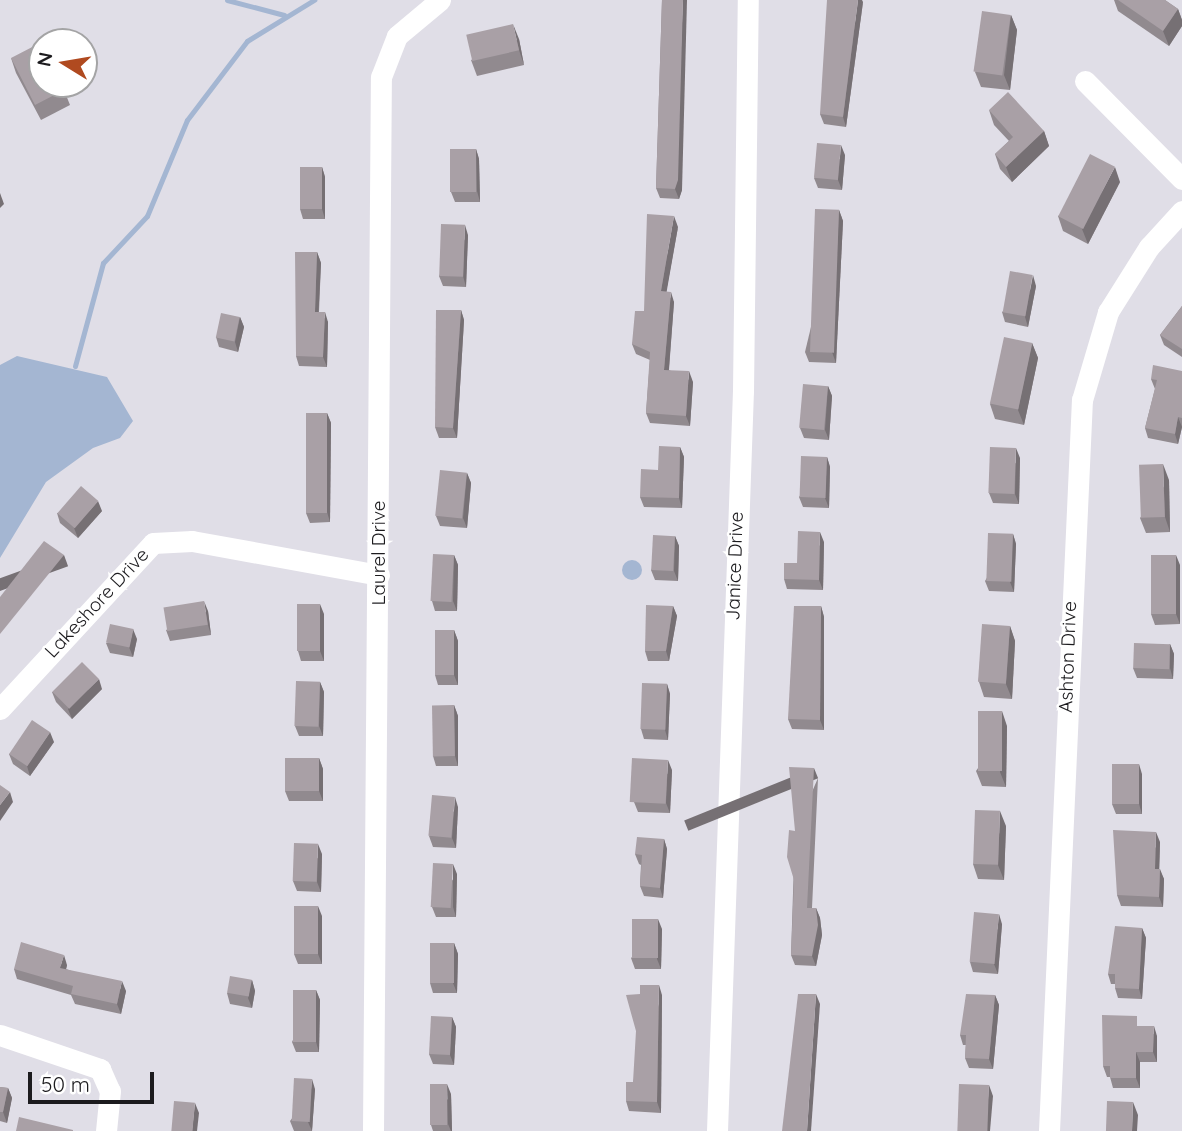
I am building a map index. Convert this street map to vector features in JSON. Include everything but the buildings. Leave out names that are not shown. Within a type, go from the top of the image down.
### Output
[{"type":"street","name":"Laurel Drive","points":[[373,1131],[382,77],[397,36],[440,0]]},
{"type":"street","name":"Janice Drive","points":[[717,1131],[743,380],[748,0]]},
{"type":"street","points":[[1085,81],[1182,179]]},
{"type":"street","name":"Ashton Drive","points":[[1049,1131],[1082,400],[1108,312],[1149,247],[1182,212]]},
{"type":"street","name":"Lakeshore Drive","points":[[0,709],[153,543],[192,541],[379,575]]},
{"type":"street","points":[[0,1035],[100,1069],[110,1091],[106,1131]]},
{"type":"water","points":[[17,356],[107,377],[133,421],[120,438],[93,448],[46,482],[0,558],[0,365]]},
{"type":"water","points":[[632,560],[639,563],[642,570],[639,577],[632,580],[625,577],[622,570],[625,563]]},
{"type":"waterway","points":[[227,0],[284,15]]},
{"type":"waterway","points":[[75,366],[103,263],[147,216],[187,120],[247,41],[314,0]]}]
